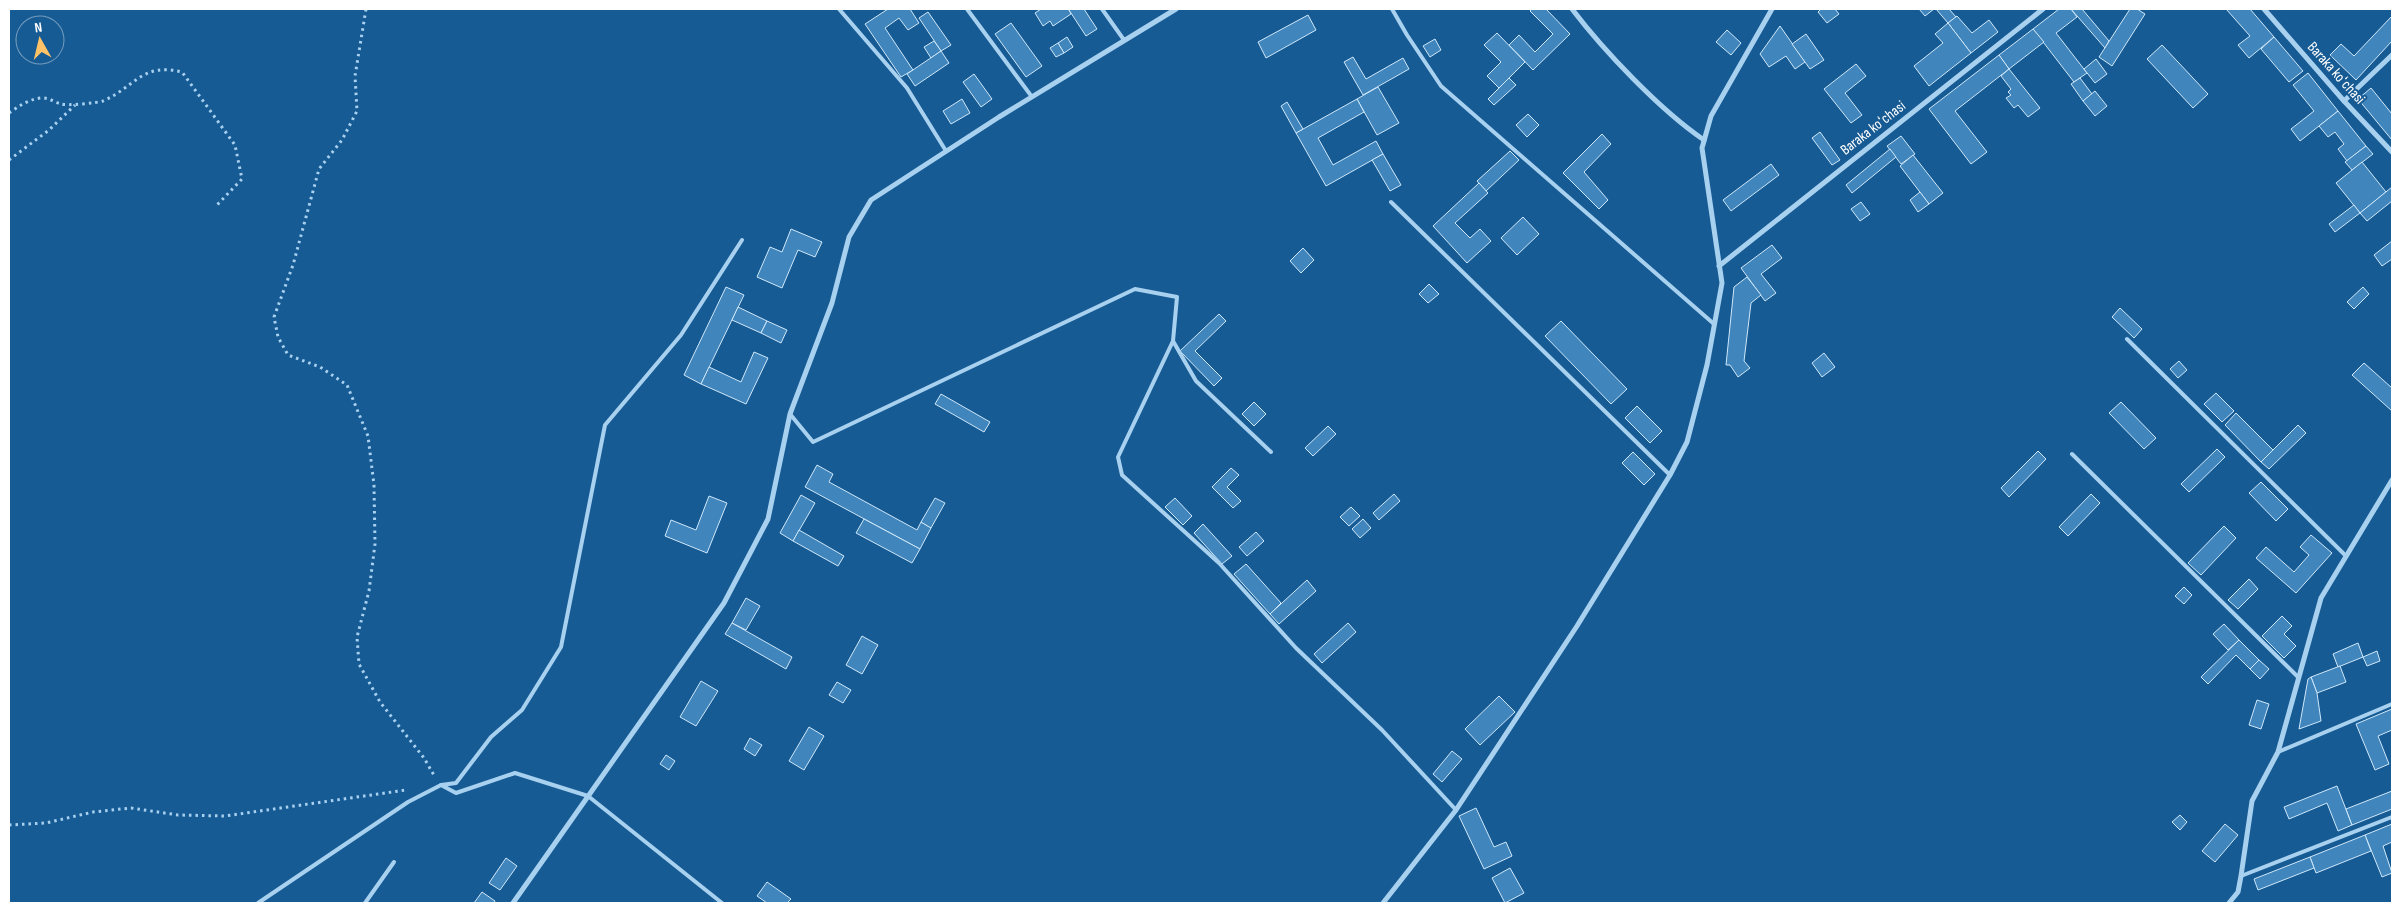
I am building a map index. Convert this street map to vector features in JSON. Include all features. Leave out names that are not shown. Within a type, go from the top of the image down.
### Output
[{"type":"street","points":[[513,903],[724,603],[768,519],[790,414],[832,303],[849,237],[871,200],[1032,97],[1176,9]]},
{"type":"street","points":[[1572,9],[1631,76],[1690,130],[1704,140]]},
{"type":"street","points":[[1383,903],[1456,810],[1577,626],[1670,475],[1687,442],[1707,365],[1722,283],[1705,180],[1702,148],[1711,116],[1772,9]]},
{"type":"street","name":"Baraka koʻchasi","points":[[1719,266],[2042,9]]},
{"type":"street","name":"Baraka koʻchasi","points":[[2264,9],[2392,152]]},
{"type":"street","points":[[2344,100],[2392,55]]},
{"type":"street","points":[[2229,903],[2238,892],[2242,876],[2252,801],[2278,752],[2321,598],[2392,480]]},
{"type":"lane","points":[[839,9],[907,88],[946,151]]},
{"type":"lane","points":[[967,9],[1032,97]]},
{"type":"lane","points":[[1102,9],[1124,40]]},
{"type":"lane","points":[[1392,9],[1441,86],[1714,324]]},
{"type":"lane","points":[[1391,202],[1670,475]]},
{"type":"lane","points":[[258,903],[408,802],[441,785],[456,783],[491,737],[522,710],[561,647],[605,425],[681,335],[742,240]]},
{"type":"lane","points":[[790,414],[813,442],[1134,289],[1177,297],[1174,341],[1118,457],[1122,475],[1219,563],[1296,648],[1382,730],[1456,810]]},
{"type":"lane","points":[[2127,339],[2346,556]]},
{"type":"lane","points":[[1174,341],[1196,381],[1271,452]]},
{"type":"lane","points":[[2072,454],[2298,677]]},
{"type":"lane","points":[[2278,752],[2392,704]]},
{"type":"lane","points":[[441,785],[456,793],[515,773],[588,796],[722,903]]},
{"type":"lane","points":[[2242,876],[2392,817]]},
{"type":"lane","points":[[365,903],[394,862]]},
{"type":"path","points":[[366,9],[355,76],[357,111],[342,140],[319,169],[294,265],[274,317],[278,337],[288,355],[320,367],[347,385],[368,436],[374,486],[375,544],[369,591],[357,638],[360,664],[380,702],[424,758],[441,785]]},
{"type":"path","points":[[9,113],[24,103],[41,98],[52,99],[63,105],[102,101],[153,70],[167,68],[182,72],[235,145],[242,179],[217,205]]},
{"type":"path","points":[[9,160],[50,130],[76,104]]},
{"type":"path","points":[[9,825],[46,823],[93,812],[131,808],[178,815],[225,816],[413,789]]},
{"type":"building","points":[[888,9],[910,9],[919,23],[908,30],[899,18],[885,28],[913,70],[901,77],[865,24]]},
{"type":"building","points":[[1041,9],[1070,9],[1071,14],[1053,26],[1050,21],[1043,26],[1035,13]]},
{"type":"building","points":[[1070,9],[1084,9],[1097,29],[1086,36]]},
{"type":"building","points":[[1532,9],[1546,9],[1570,34],[1533,70],[1509,45],[1519,35],[1535,52],[1553,34],[1530,11]]},
{"type":"building","points":[[1821,9],[1835,9],[1839,14],[1827,23],[1818,12]]},
{"type":"building","points":[[1919,9],[1934,9],[1925,16]]},
{"type":"building","points":[[1936,9],[1949,9],[1956,17],[1948,23]]},
{"type":"building","points":[[2059,9],[2071,9],[2077,17],[2056,33],[2087,73],[2074,82],[2033,29]]},
{"type":"building","points":[[2071,9],[2082,9],[2109,41],[2105,48]]},
{"type":"building","points":[[2130,9],[2137,9],[2145,14],[2112,66],[2099,57]]},
{"type":"building","points":[[2226,9],[2250,9],[2274,37],[2249,58],[2238,45],[2250,36]]},
{"type":"building","points":[[928,12],[951,45],[941,51],[919,18]]},
{"type":"building","points":[[1308,15],[1316,30],[1266,58],[1258,42]]},
{"type":"building","points":[[1957,16],[1972,33],[1989,20],[1998,32],[1971,53],[1948,23]]},
{"type":"building","points":[[2392,16],[2392,41],[2356,80],[2330,55],[2341,44],[2354,56]]},
{"type":"building","points":[[1011,23],[1042,66],[1026,77],[995,34]]},
{"type":"building","points":[[1948,23],[1971,53],[1929,86],[1914,66],[1943,43],[1935,34]]},
{"type":"building","points":[[1780,26],[1805,62],[1795,69],[1786,56],[1769,67],[1760,54]]},
{"type":"building","points":[[2033,29],[2044,42],[2009,69],[1999,55]]},
{"type":"building","points":[[1727,30],[1741,43],[1731,55],[1716,42]]},
{"type":"building","points":[[1497,33],[1525,62],[1499,88],[1487,76],[1501,62],[1484,45]]},
{"type":"building","points":[[1806,34],[1824,60],[1810,69],[1792,44]]},
{"type":"building","points":[[1067,37],[1073,47],[1064,53],[1058,43]]},
{"type":"building","points":[[2274,37],[2303,71],[2289,82],[2261,49]]},
{"type":"building","points":[[1435,39],[1441,50],[1430,57],[1423,46]]},
{"type":"building","points":[[934,41],[941,51],[931,58],[924,47]]},
{"type":"building","points":[[1058,43],[1064,53],[1056,57],[1050,48]]},
{"type":"building","points":[[2162,45],[2208,94],[2193,108],[2147,59]]},
{"type":"building","points":[[941,51],[949,63],[915,86],[907,74]]},
{"type":"building","points":[[1999,55],[2009,69],[1955,111],[1987,152],[1971,164],[1929,109]]},
{"type":"building","points":[[1353,57],[1366,79],[1403,58],[1409,69],[1363,95],[1344,62]]},
{"type":"building","points":[[2096,59],[2107,74],[2095,83],[2084,69]]},
{"type":"building","points":[[1856,64],[1866,76],[1845,93],[1862,115],[1851,123],[1824,89]]},
{"type":"building","points":[[2009,69],[2040,108],[2028,117],[2018,105],[2014,108],[2006,98],[2011,95],[2008,92],[2011,89],[2001,76]]},
{"type":"building","points":[[2308,73],[2338,111],[2300,141],[2291,129],[2314,111],[2293,85]]},
{"type":"building","points":[[974,74],[992,99],[981,107],[963,82]]},
{"type":"building","points":[[1509,78],[1516,85],[1494,105],[1488,99]]},
{"type":"building","points":[[2080,78],[2092,94],[2083,101],[2071,84]]},
{"type":"building","points":[[1378,87],[1399,123],[1377,135],[1357,99]]},
{"type":"building","points":[[2371,88],[2392,114],[2392,140],[2358,99]]},
{"type":"building","points":[[2095,91],[2107,106],[2095,116],[2083,101]]},
{"type":"building","points":[[962,99],[970,113],[951,124],[943,111]]},
{"type":"building","points":[[1357,99],[1364,112],[1318,138],[1333,165],[1376,141],[1383,154],[1326,186],[1296,133]]},
{"type":"building","points":[[1287,102],[1303,129],[1296,133],[1281,106]]},
{"type":"building","points":[[2338,111],[2366,146],[2347,161],[2338,149],[2344,144],[2335,132],[2328,137],[2319,126]]},
{"type":"building","points":[[1528,114],[1539,125],[1527,137],[1516,125]]},
{"type":"building","points":[[1820,132],[1840,160],[1832,165],[1812,138]]},
{"type":"building","points":[[1602,134],[1611,144],[1584,172],[1608,200],[1599,209],[1563,173]]},
{"type":"building","points":[[1901,136],[1915,154],[1901,164],[1887,146]]},
{"type":"building","points":[[2366,146],[2373,154],[2352,170],[2345,162]]},
{"type":"building","points":[[1890,149],[1896,157],[1852,193],[1846,185]]},
{"type":"building","points":[[1510,151],[1519,160],[1486,191],[1477,181]]},
{"type":"building","points":[[1383,154],[1401,185],[1390,191],[1372,160]]},
{"type":"building","points":[[1913,155],[1943,193],[1929,204],[1900,166]]},
{"type":"building","points":[[2362,162],[2386,192],[2360,213],[2336,183]]},
{"type":"building","points":[[1771,164],[1779,175],[1731,211],[1723,200]]},
{"type":"building","points":[[1479,183],[1488,193],[1455,223],[1470,238],[1480,229],[1491,241],[1467,263],[1433,226]]},
{"type":"building","points":[[2392,187],[2392,201],[2367,221],[2360,213]]},
{"type":"building","points":[[1920,192],[1929,204],[1918,212],[1910,200]]},
{"type":"building","points":[[1861,202],[1870,214],[1860,221],[1851,209]]},
{"type":"building","points":[[2354,205],[2360,213],[2335,232],[2329,224]]},
{"type":"building","points":[[1523,217],[1539,234],[1517,255],[1501,238]]},
{"type":"building","points":[[791,229],[822,242],[815,257],[798,250],[782,288],[757,277],[770,247],[782,252]]},
{"type":"building","points":[[2392,241],[2392,259],[2382,266],[2374,255]]},
{"type":"building","points":[[1772,245],[1782,258],[1761,274],[1776,293],[1765,301],[1741,268]]},
{"type":"building","points":[[1303,248],[1314,260],[1301,273],[1290,261]]},
{"type":"building","points":[[1747,277],[1761,295],[1751,303],[1744,361],[1750,368],[1738,377],[1730,365],[1726,365],[1734,287]]},
{"type":"building","points":[[1429,284],[1439,294],[1428,303],[1419,294]]},
{"type":"building","points":[[726,287],[744,295],[701,384],[684,375]]},
{"type":"building","points":[[2363,287],[2369,294],[2354,309],[2347,302]]},
{"type":"building","points":[[738,307],[767,321],[761,333],[732,320]]},
{"type":"building","points":[[2120,308],[2142,329],[2134,338],[2112,317]]},
{"type":"building","points":[[1219,314],[1226,321],[1195,351],[1222,378],[1214,386],[1180,351]]},
{"type":"building","points":[[767,321],[787,330],[781,343],[761,333]]},
{"type":"building","points":[[1561,321],[1627,389],[1611,404],[1545,336]]},
{"type":"building","points":[[754,352],[768,358],[746,404],[701,384],[709,367],[741,382]]},
{"type":"building","points":[[1824,353],[1835,367],[1822,377],[1812,363]]},
{"type":"building","points":[[2179,361],[2187,370],[2178,378],[2170,369]]},
{"type":"building","points":[[2364,363],[2392,388],[2392,411],[2352,375]]},
{"type":"building","points":[[2216,393],[2234,411],[2222,422],[2204,404]]},
{"type":"building","points":[[941,394],[990,422],[984,432],[935,404]]},
{"type":"building","points":[[1254,402],[1266,414],[1254,426],[1242,414]]},
{"type":"building","points":[[2121,402],[2156,438],[2144,449],[2109,413]]},
{"type":"building","points":[[1637,406],[1662,431],[1650,443],[1625,418]]},
{"type":"building","points":[[2236,413],[2273,450],[2261,462],[2225,425]]},
{"type":"building","points":[[2298,425],[2306,433],[2269,469],[2261,462]]},
{"type":"building","points":[[1328,426],[1336,434],[1313,456],[1305,448]]},
{"type":"building","points":[[2217,449],[2225,457],[2189,492],[2181,484]]},
{"type":"building","points":[[2038,451],[2046,459],[2009,497],[2001,488]]},
{"type":"building","points":[[1633,452],[1655,474],[1644,485],[1622,463]]},
{"type":"building","points":[[817,465],[833,474],[829,482],[917,530],[921,522],[931,528],[920,549],[805,487]]},
{"type":"building","points":[[1231,468],[1239,475],[1227,487],[1241,501],[1233,508],[1212,487]]},
{"type":"building","points":[[2261,482],[2288,509],[2276,521],[2249,493]]},
{"type":"building","points":[[1394,494],[1400,501],[1379,520],[1373,513]]},
{"type":"building","points":[[2091,494],[2100,503],[2068,536],[2059,527]]},
{"type":"building","points":[[801,495],[815,503],[793,541],[780,533]]},
{"type":"building","points":[[709,496],[727,503],[707,553],[665,536],[671,520],[696,530]]},
{"type":"building","points":[[935,498],[945,503],[931,528],[921,522]]},
{"type":"building","points":[[1175,498],[1192,516],[1183,525],[1165,507]]},
{"type":"building","points":[[1351,507],[1360,516],[1349,526],[1340,517]]},
{"type":"building","points":[[864,519],[920,549],[912,563],[856,533]]},
{"type":"building","points":[[1363,519],[1371,528],[1360,538],[1352,529]]},
{"type":"building","points":[[1203,524],[1232,556],[1222,564],[1194,533]]},
{"type":"building","points":[[2224,526],[2236,538],[2201,575],[2188,563]]},
{"type":"building","points":[[799,530],[844,556],[838,566],[793,541]]},
{"type":"building","points":[[1256,532],[1264,541],[1247,556],[1239,547]]},
{"type":"building","points":[[2311,535],[2332,553],[2296,593],[2256,558],[2266,547],[2294,572],[2309,555],[2300,547]]},
{"type":"building","points":[[1246,564],[1281,603],[1270,614],[1234,574]]},
{"type":"building","points":[[2249,579],[2258,589],[2238,609],[2228,600]]},
{"type":"building","points":[[1307,580],[1316,591],[1279,624],[1270,614]]},
{"type":"building","points":[[2184,587],[2192,595],[2184,604],[2175,596]]},
{"type":"building","points":[[746,598],[760,606],[746,630],[732,623]]},
{"type":"building","points":[[2282,616],[2292,626],[2284,634],[2296,646],[2284,658],[2262,636]]},
{"type":"building","points":[[732,623],[792,657],[786,669],[725,634]]},
{"type":"building","points":[[1348,623],[1356,632],[1322,663],[1314,654]]},
{"type":"building","points":[[2224,624],[2239,640],[2228,650],[2213,634]]},
{"type":"building","points":[[862,636],[878,645],[862,674],[846,665]]},
{"type":"building","points":[[2239,640],[2259,660],[2250,669],[2236,655],[2208,684],[2201,677]]},
{"type":"building","points":[[2358,643],[2363,657],[2338,667],[2333,654]]},
{"type":"building","points":[[2377,651],[2380,661],[2367,666],[2363,657]]},
{"type":"building","points":[[2259,660],[2269,669],[2260,679],[2250,669]]},
{"type":"building","points":[[2340,666],[2346,682],[2317,693],[2311,677]]},
{"type":"building","points":[[2311,677],[2317,693],[2321,721],[2299,729],[2308,679]]},
{"type":"building","points":[[701,681],[718,691],[696,726],[680,717]]},
{"type":"building","points":[[837,682],[851,690],[843,703],[829,695]]},
{"type":"building","points":[[1499,696],[1515,712],[1480,745],[1465,729]]},
{"type":"building","points":[[2257,700],[2269,704],[2261,729],[2249,725]]},
{"type":"building","points":[[2392,709],[2392,730],[2378,736],[2389,764],[2375,770],[2356,724]]},
{"type":"building","points":[[809,727],[824,736],[804,770],[789,761]]},
{"type":"building","points":[[750,738],[762,745],[755,756],[744,749]]},
{"type":"building","points":[[1452,751],[1462,759],[1442,782],[1433,774]]},
{"type":"building","points":[[666,755],[675,761],[669,770],[660,764]]},
{"type":"building","points":[[2337,786],[2352,825],[2338,831],[2327,803],[2289,819],[2284,807]]},
{"type":"building","points":[[2392,791],[2392,809],[2352,825],[2346,809]]},
{"type":"building","points":[[1476,808],[1494,847],[1506,842],[1512,856],[1484,869],[1459,816]]},
{"type":"building","points":[[2180,815],[2187,822],[2180,830],[2172,822]]},
{"type":"building","points":[[2225,824],[2238,835],[2215,862],[2202,851]]},
{"type":"building","points":[[2392,824],[2392,842],[2383,846],[2392,873],[2382,877],[2365,835]]},
{"type":"building","points":[[2365,835],[2371,851],[2316,873],[2310,857]]},
{"type":"building","points":[[2310,857],[2314,868],[2258,890],[2254,879]]},
{"type":"building","points":[[506,858],[517,866],[500,890],[489,883]]},
{"type":"building","points":[[1510,868],[1524,893],[1505,903],[1492,878]]},
{"type":"building","points":[[767,882],[791,899],[787,903],[767,903],[757,896]]},
{"type":"building","points":[[482,892],[495,901],[494,903],[474,903]]}]
